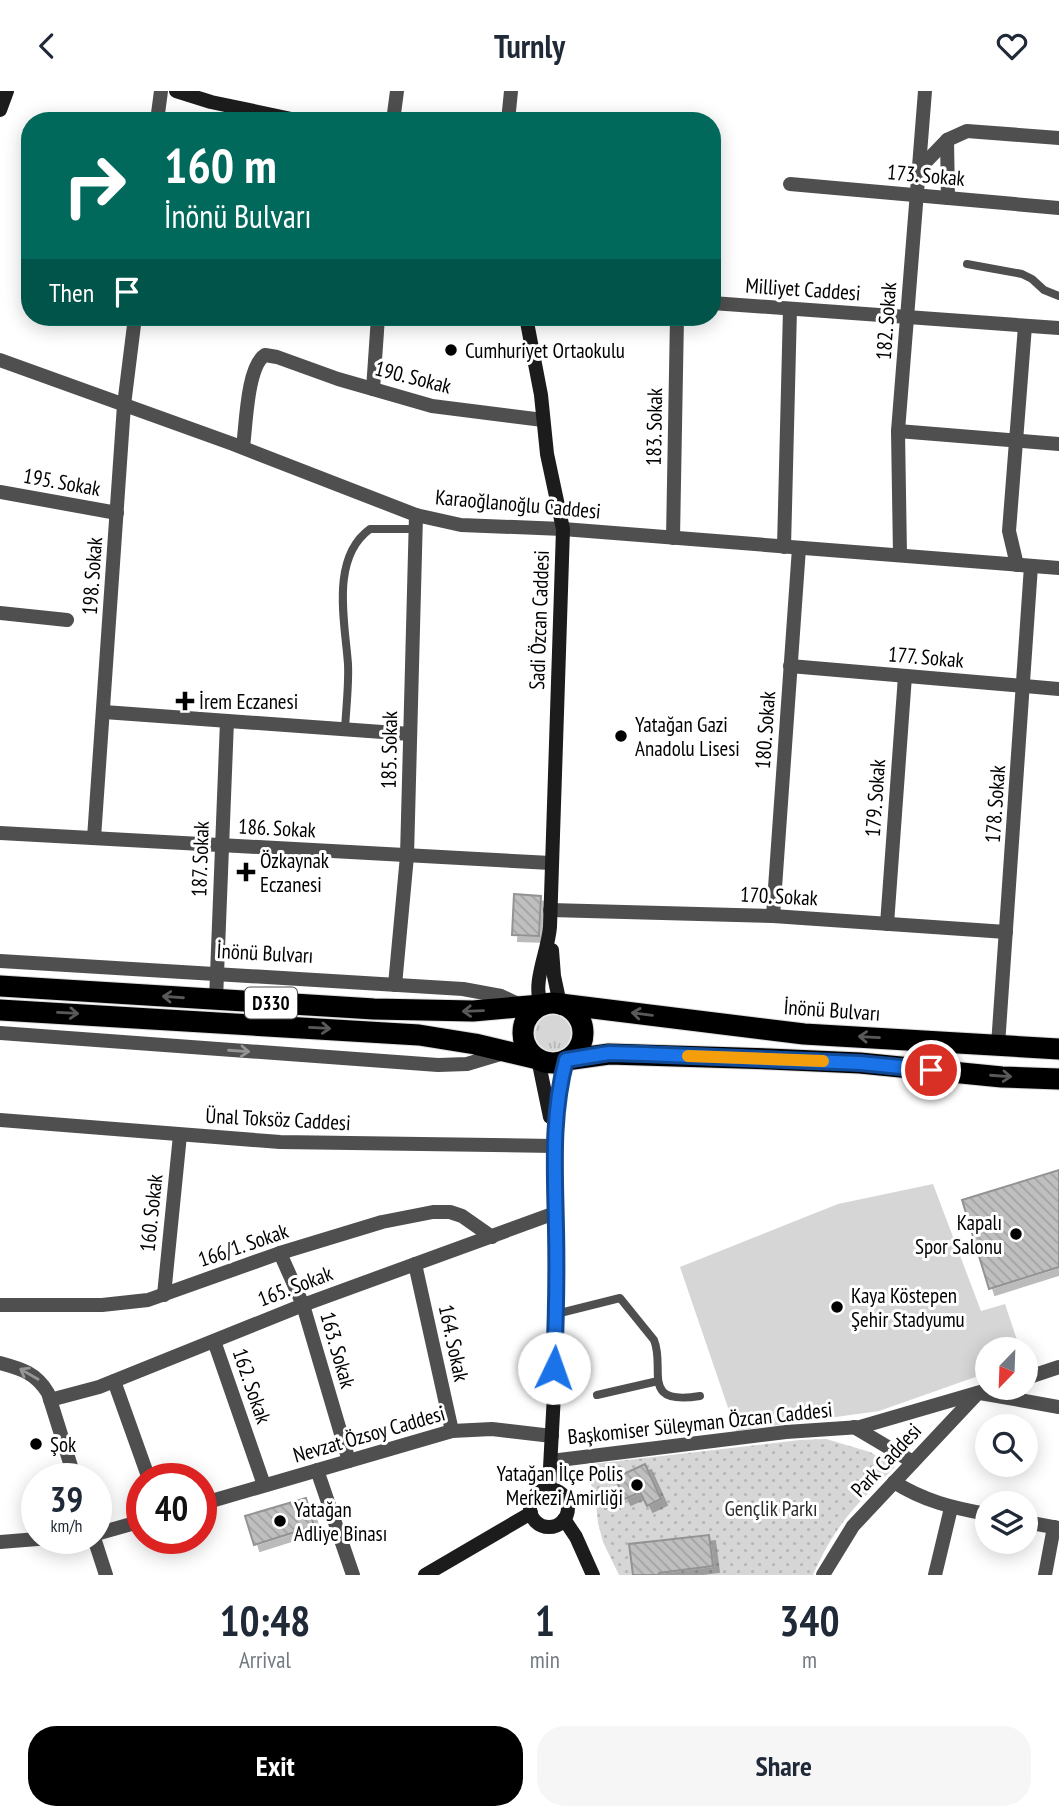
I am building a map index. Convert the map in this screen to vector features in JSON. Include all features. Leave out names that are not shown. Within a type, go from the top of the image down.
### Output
[{"type":"highway","name":"İnönü Bulvarı","points":[[0,986],[407,1010],[473,1011],[542,1006],[804,1034],[1059,1049]]},
{"type":"highway","points":[[566,1060],[579,1047],[583,1030],[575,1013],[542,1006],[527,1018],[523,1036],[531,1053],[548,1063],[609,1053],[860,1063],[1002,1077],[1059,1079]]},
{"type":"highway","name":"D330","points":[[0,1010],[390,1033],[447,1039],[538,1059]]},
{"type":"street","points":[[0,110],[7,91]]},
{"type":"street","points":[[158,112],[161,91]]},
{"type":"street","points":[[176,91],[258,112]]},
{"type":"street","points":[[394,112],[397,91]]},
{"type":"street","points":[[509,112],[511,91]]},
{"type":"street","name":"182. Sokak","points":[[900,555],[898,431],[925,91]]},
{"type":"street","points":[[918,170],[956,134],[976,130],[1059,138]]},
{"type":"street","points":[[947,140],[948,198]]},
{"type":"street","name":"173. Sokak","points":[[790,184],[1059,208]]},
{"type":"street","name":"Milliyet Caddesi","points":[[721,304],[1059,328]]},
{"type":"street","name":"180. Sokak","points":[[773,916],[790,666],[790,309]]},
{"type":"street","name":"198. Sokak","points":[[94,838],[124,405],[134,326]]},
{"type":"street","points":[[373,389],[377,326]]},
{"type":"street","name":"Sadi Özcan Caddesi","points":[[527,326],[547,454],[563,530],[550,910],[554,976],[542,1006]]},
{"type":"street","name":"183. Sokak","points":[[673,538],[677,326]]},
{"type":"street","name":"178. Sokak","points":[[998,1045],[1024,686],[1024,565],[1009,531],[1025,326]]},
{"type":"street","name":"190. Sokak","points":[[243,447],[254,368],[261,357],[276,357],[432,406],[543,420]]},
{"type":"street","name":"Karaoğlanoğlu Caddesi","points":[[0,360],[243,447],[416,522],[563,530],[1059,568]]},
{"type":"street","points":[[898,431],[1059,444]]},
{"type":"street","name":"195. Sokak","points":[[0,492],[117,513]]},
{"type":"street","name":"185. Sokak","points":[[396,985],[407,856],[416,522]]},
{"type":"street","points":[[0,613],[67,620]]},
{"type":"street","name":"177. Sokak","points":[[790,666],[1059,689]]},
{"type":"street","name":"179. Sokak","points":[[887,924],[905,676]]},
{"type":"street","points":[[104,712],[410,734]]},
{"type":"street","name":"187. Sokak","points":[[216,1000],[227,721]]},
{"type":"street","name":"186. Sokak","points":[[0,833],[551,863]]},
{"type":"street","name":"170. Sokak","points":[[550,910],[773,916],[1006,932]]},
{"type":"street","name":"İnönü Bulvarı","points":[[0,961],[396,985],[491,993],[542,1006]]},
{"type":"street","points":[[0,1033],[438,1065],[467,1064],[510,1051]]},
{"type":"street","points":[[538,1059],[554,1146]]},
{"type":"street","points":[[550,1489],[556,1314],[554,1146],[558,1095],[566,1060]]},
{"type":"street","name":"Ünal Toksöz Caddesi","points":[[0,1120],[180,1135],[323,1143],[554,1146]]},
{"type":"street","name":"160. Sokak","points":[[164,1295],[180,1135]]},
{"type":"street","name":"166/1. Sokak","points":[[0,1305],[102,1305],[148,1300],[280,1253],[382,1222],[433,1212],[450,1212],[462,1216],[492,1237]]},
{"type":"street","name":"165. Sokak","points":[[50,1399],[114,1381],[303,1305],[555,1213]]},
{"type":"street","name":"163. Sokak","points":[[280,1253],[303,1305],[349,1461]]},
{"type":"street","name":"164. Sokak","points":[[415,1264],[452,1431]]},
{"type":"street","name":"162. Sokak","points":[[215,1341],[264,1485]]},
{"type":"street","points":[[0,1363],[30,1373],[41,1382],[50,1399],[70,1463]]},
{"type":"street","points":[[1038,1374],[1059,1367]]},
{"type":"street","points":[[114,1381],[143,1463]]},
{"type":"street","name":"Başkomiser Süleyman Özcan Caddesi","points":[[551,1461],[786,1432],[854,1427],[885,1421],[975,1393]]},
{"type":"street","name":"Park Caddesi","points":[[823,1575],[853,1526],[975,1396]]},
{"type":"street","points":[[1022,1400],[1059,1407]]},
{"type":"street","name":"Başkomiser Süleyman Özcan Caddesi","points":[[854,1427],[913,1462]]},
{"type":"street","name":"Nevzat Özsoy Caddesi","points":[[217,1499],[452,1431],[492,1429],[552,1436]]},
{"type":"street","points":[[317,1470],[353,1575]]},
{"type":"street","points":[[894,1482],[914,1494],[951,1507],[975,1512]]},
{"type":"street","points":[[550,1489],[559,1492],[567,1501],[567,1513],[556,1525],[544,1526],[538,1523],[531,1513],[530,1506],[536,1495],[550,1489]]},
{"type":"street","points":[[935,1575],[951,1507]]},
{"type":"street","points":[[425,1575],[531,1513]]},
{"type":"street","points":[[564,1519],[576,1537],[593,1575]]},
{"type":"street","points":[[1038,1523],[1056,1527],[1045,1575]]},
{"type":"street","points":[[0,1542],[21,1540]]},
{"type":"street","points":[[100,1554],[106,1575]]},
{"type":"lane","points":[[967,264],[1022,274],[1044,290],[1059,296]]},
{"type":"lane","points":[[345,730],[348,664],[342,595],[351,552],[356,542],[370,529],[416,522]]},
{"type":"lane","points":[[556,1314],[620,1298],[654,1340],[660,1387],[667,1394],[678,1398],[700,1396]]},
{"type":"lane","points":[[597,1395],[658,1381]]},
{"type":"green space","points":[[553,1015],[566,1020],[571,1033],[566,1046],[553,1051],[540,1046],[535,1033],[540,1020]]},
{"type":"green space","name":"Kaya Köstepen Şehir Stadyumu","points":[[933,1184],[981,1311],[1005,1304],[1016,1337],[975,1337],[975,1377],[879,1411],[736,1431],[680,1267],[838,1204]]},
{"type":"green space","name":"Gençlik Parkı","points":[[826,1439],[870,1452],[895,1467],[869,1492],[838,1529],[813,1575],[619,1575],[603,1542],[598,1523],[595,1494],[588,1477],[592,1464]]},
{"type":"building","points":[[514,894],[541,896],[539,936],[512,935]]},
{"type":"building","name":"Kapalı Spor Salonu","points":[[1059,1170],[1059,1267],[989,1289],[962,1200]]},
{"type":"building","name":"Yatağan İlçe Polis Merkezi Amirliği","points":[[645,1464],[661,1499],[647,1506],[640,1492],[625,1499],[615,1478]]},
{"type":"building","name":"Yatağan Adliye Binası","points":[[306,1498],[314,1526],[254,1545],[245,1516]]},
{"type":"building","points":[[709,1535],[713,1566],[659,1575],[633,1575],[629,1544]]},
{"type":"slow traffic","points":[[688,1056],[823,1061]]},
{"type":"place","name":"Cumhuriyet Ortaokulu","points":[[451,350]]},
{"type":"place","name":"İrem Eczanesi","points":[[185,701]]},
{"type":"place","name":"Yatağan Gazi Anadolu Lisesi","points":[[621,736]]},
{"type":"place","name":"Özkaynak Eczanesi","points":[[246,872]]},
{"type":"place","name":"Kapalı Spor Salonu","points":[[1016,1234]]},
{"type":"place","name":"Kaya Köstepen Şehir Stadyumu","points":[[837,1307]]},
{"type":"place","name":"Şok","points":[[36,1444]]},
{"type":"place","name":"Yatağan İlçe Polis Merkezi Amirliği","points":[[637,1485]]},
{"type":"place","name":"Yatağan Adliye Binası","points":[[280,1521]]},
{"type":"route","points":[[554,1368],[557,1284],[554,1129],[566,1060],[609,1053],[860,1063],[931,1070]]}]
